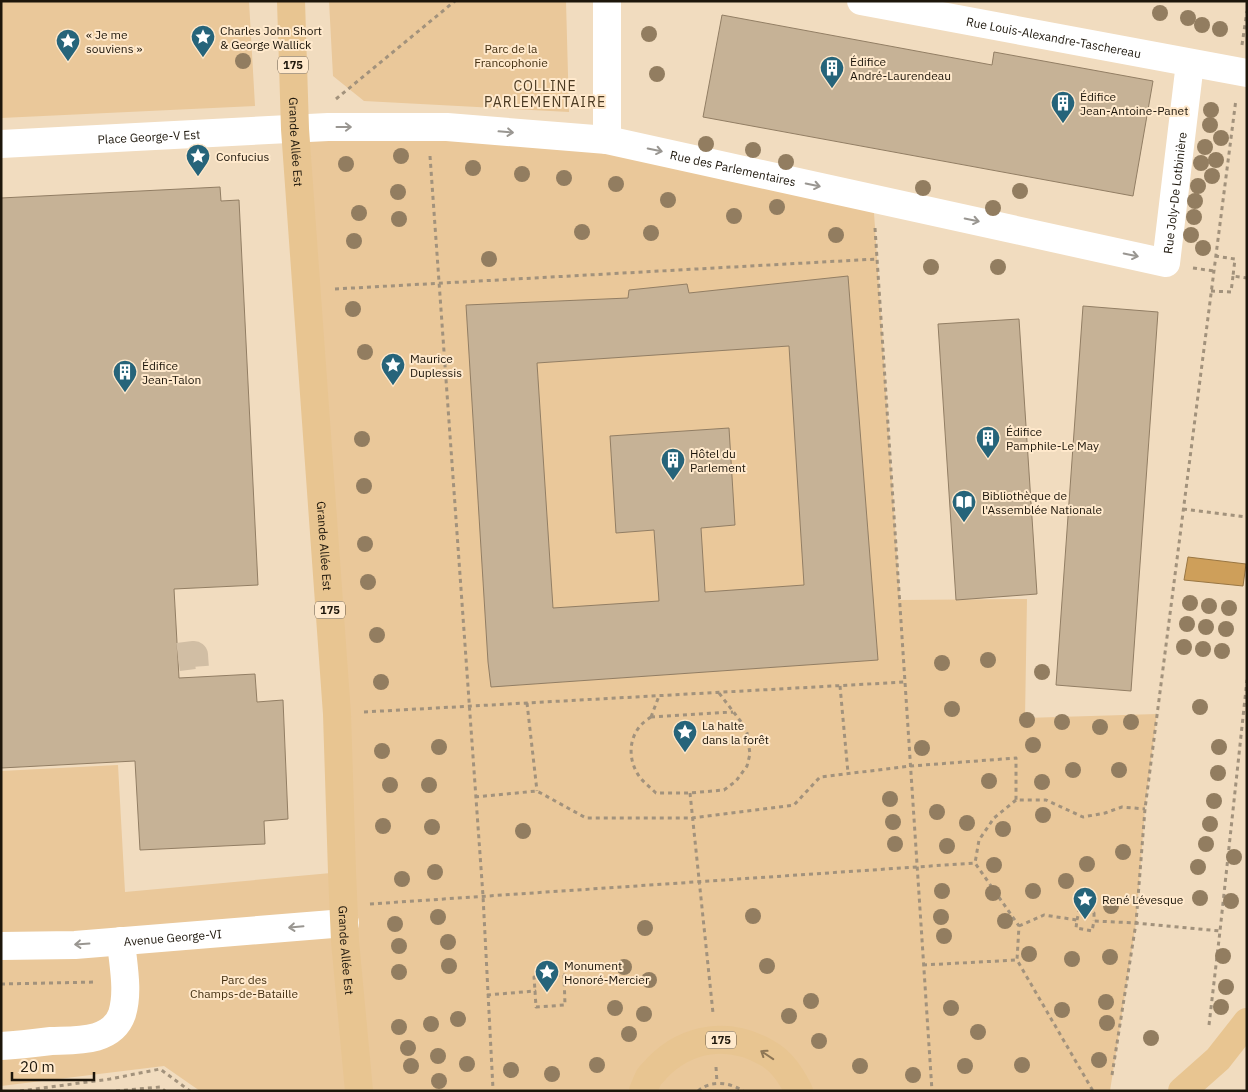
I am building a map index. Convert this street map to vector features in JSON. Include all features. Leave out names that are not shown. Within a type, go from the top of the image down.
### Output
[{"type":"main road","name":"Grande Allée Est","points":[[291,1],[295,129],[337,714],[344,914],[359,1091]]},
{"type":"main road","points":[[1182,1091],[1218,1059],[1247,1022]]},
{"type":"main road","name":"175","points":[[643,1091],[649,1077],[667,1058],[690,1045],[716,1039],[743,1042],[768,1053],[788,1072],[799,1091]]},
{"type":"street","points":[[607,1],[607,140]]},
{"type":"street","name":"Rue Louis-Alexandre-Taschereau","points":[[861,1],[1243,72]]},
{"type":"street","name":"Rue Joly-De Lotbinière","points":[[1166,263],[1190,63]]},
{"type":"street","name":"Rue des Parlementaires","points":[[295,129],[328,127],[447,127],[607,140],[1166,263]]},
{"type":"street","name":"Place George-V Est","points":[[1,144],[295,129]]},
{"type":"street","name":"Avenue George-VI","points":[[1,946],[76,945],[121,941],[344,914]]},
{"type":"street","points":[[1,1046],[87,1039],[102,1035],[115,1026],[121,1016],[124,1003],[125,982],[121,941]]},
{"type":"path","points":[[334,101],[455,1]]},
{"type":"path","points":[[1112,1075],[1136,923],[1145,809],[1215,256],[1243,72],[1247,11]]},
{"type":"path","points":[[430,156],[483,896],[493,1089]]},
{"type":"path","points":[[1211,291],[1231,292],[1235,259],[1215,256]]},
{"type":"path","points":[[307,290],[877,259],[932,1091]]},
{"type":"path","points":[[1233,276],[1247,278]]},
{"type":"path","points":[[1184,509],[1247,517]]},
{"type":"path","points":[[1208,1033],[1247,680]]},
{"type":"path","points":[[337,714],[905,682]]},
{"type":"path","points":[[840,686],[848,773]]},
{"type":"path","points":[[719,693],[748,733],[750,754],[747,766],[736,781],[724,790],[690,793],[656,792],[639,776],[632,762],[633,737],[641,724],[651,717],[732,712]]},
{"type":"path","points":[[651,717],[659,696]]},
{"type":"path","points":[[527,703],[537,791]]},
{"type":"path","points":[[476,797],[537,791],[586,818],[692,818],[794,805],[820,776],[911,766],[1016,758],[1016,800]]},
{"type":"path","points":[[690,793],[716,1039]]},
{"type":"path","points":[[1094,1091],[1016,960],[1018,926],[975,863],[979,840],[994,818],[1016,800],[1046,800],[1084,817],[1122,807],[1145,809]]},
{"type":"path","points":[[344,914],[483,896],[975,863]]},
{"type":"path","points":[[1079,911],[1094,913],[1092,930],[1076,928],[1077,920],[1079,911]]},
{"type":"path","points":[[1018,926],[1044,915],[1077,920]]},
{"type":"path","points":[[1094,921],[1220,931]]},
{"type":"path","points":[[923,965],[1016,960]]},
{"type":"path","points":[[564,975],[565,1005],[536,1007],[535,991],[534,977],[564,975]]},
{"type":"path","points":[[1,984],[125,982]]},
{"type":"path","points":[[488,995],[535,991]]},
{"type":"path","points":[[20,1091],[160,1070],[190,1091]]},
{"type":"path","points":[[698,1091],[702,1087],[717,1083],[729,1084],[744,1091]]},
{"type":"path","points":[[116,1091],[160,1087],[166,1091]]},
{"type":"green space","points":[[1,1],[249,1],[255,106],[1,118]]},
{"type":"green space","name":"Parc de la Francophonie","points":[[329,1],[566,1],[569,112],[364,101],[333,76]]},
{"type":"green space","name":"Parc des Champs-de-Bataille","points":[[295,129],[607,140],[873,198],[900,600],[1027,599],[1025,718],[1157,714],[1145,809],[1136,923],[1110,1091],[200,1091],[164,1066],[1,1086],[1,771],[118,765],[125,892],[342,872]]},
{"type":"shaded area","points":[[1188,557],[1246,564],[1243,586],[1184,580]]},
{"type":"building","points":[[722,15],[992,65],[994,52],[1153,81],[1133,196],[703,117]]},
{"type":"building","name":"Édifice Jean-Talon","points":[[220,187],[221,201],[239,200],[258,585],[174,589],[179,678],[255,674],[257,702],[283,700],[288,819],[264,821],[265,844],[140,850],[135,761],[1,768],[1,198]]},
{"type":"building","name":"Hôtel du Parlement","points":[[848,276],[878,660],[491,687],[466,305],[628,298],[629,290],[687,284],[689,293]],"holes":[[[789,346],[804,585],[705,592],[701,528],[735,525],[729,428],[610,436],[616,533],[654,530],[659,601],[553,608],[537,363]]]},
{"type":"building","points":[[1083,306],[1158,312],[1131,691],[1056,685]]},
{"type":"building","name":"Édifice Pamphile-Le May","points":[[1019,319],[1037,594],[956,600],[938,324]]},
{"type":"tunnel","points":[[178,657],[194,655],[195,669]]},
{"type":"place","name":"Charles John Short & George Wallick","points":[[203,58]]},
{"type":"place","name":"« Je me souviens »","points":[[68,62]]},
{"type":"place","name":"Édifice André-Laurendeau","points":[[832,89]]},
{"type":"place","name":"Édifice Jean-Antoine-Panet","points":[[1063,124]]},
{"type":"place","name":"Confucius","points":[[198,177]]},
{"type":"place","name":"Maurice Duplessis","points":[[393,386]]},
{"type":"place","name":"Édifice Jean-Talon","points":[[125,393]]},
{"type":"place","name":"Édifice Pamphile-Le May","points":[[988,459]]},
{"type":"place","name":"Hôtel du Parlement","points":[[673,481]]},
{"type":"place","name":"Bibliothèque de l'Assemblée Nationale","points":[[964,523]]},
{"type":"place","name":"La halte dans la forêt","points":[[685,753]]},
{"type":"place","name":"René Lévesque","points":[[1085,920]]},
{"type":"place","name":"Monument Honoré-Mercier","points":[[547,993]]},
{"type":"district","name":"COLLINE PARLEMENTAIRE","points":[[545,94]]}]
